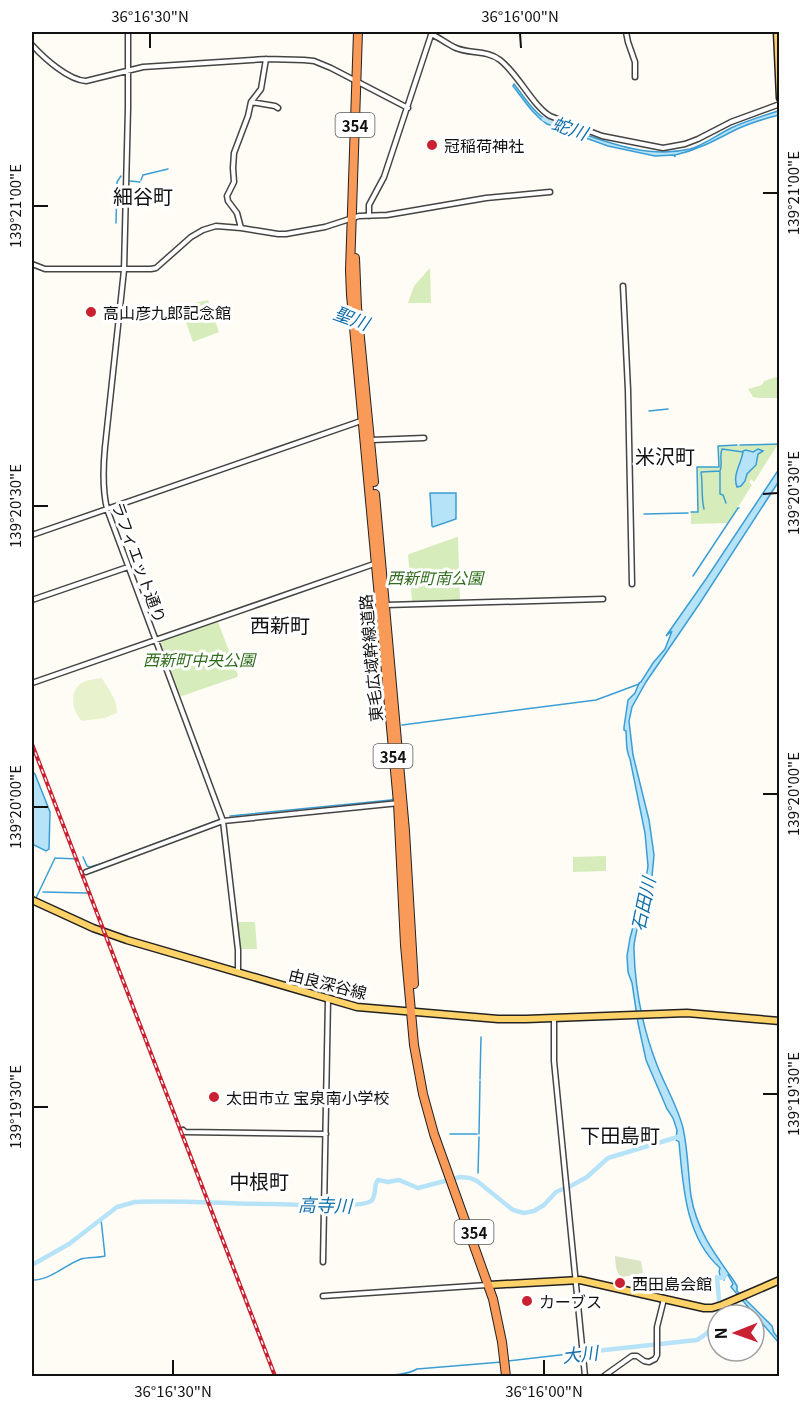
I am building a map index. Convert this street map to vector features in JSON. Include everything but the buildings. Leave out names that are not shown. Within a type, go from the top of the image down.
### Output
[{"type":"highway","name":"東毛広域幹線道路","points":[[360,32],[350,284],[357,330],[400,803],[405,945],[413,1011],[414,1046],[423,1094],[434,1134],[502,1318],[508,1377]]},
{"type":"main road","points":[[777,32],[780,98]]},
{"type":"main road","name":"由良深谷線","points":[[32,900],[93,928],[127,940],[357,1007],[498,1019],[701,1014],[780,1021]]},
{"type":"main road","points":[[491,1285],[586,1281],[699,1308],[722,1305],[780,1280]]},
{"type":"street","name":"ラフィエット通り","points":[[128,32],[124,270],[103,470],[103,491],[107,509],[128,567],[223,821],[238,950],[237,973]]},
{"type":"street","points":[[626,32],[635,62],[635,77]]},
{"type":"street","points":[[369,216],[369,206],[384,177],[431,33],[458,48],[484,53],[500,60],[514,73],[541,109],[550,116],[602,136],[654,147],[672,147],[692,142],[731,122],[780,104]]},
{"type":"street","points":[[32,45],[54,65],[80,81],[143,67],[266,58],[314,61],[359,81],[408,108]]},
{"type":"street","points":[[241,228],[237,213],[230,205],[227,196],[234,182],[234,153],[251,102],[261,89],[266,58]]},
{"type":"street","points":[[251,102],[278,108]]},
{"type":"street","points":[[32,264],[45,269],[142,270],[156,268],[191,237],[216,226],[286,234],[325,227],[354,218],[387,215],[486,198],[550,192]]},
{"type":"street","points":[[623,286],[632,584]]},
{"type":"street","points":[[32,535],[365,421]]},
{"type":"street","points":[[367,440],[424,438]]},
{"type":"street","points":[[32,682],[378,564]]},
{"type":"street","points":[[32,600],[128,567]]},
{"type":"street","points":[[382,606],[603,599]]},
{"type":"street","points":[[86,872],[223,821],[400,803]]},
{"type":"street","points":[[323,1262],[328,999]]},
{"type":"street","points":[[554,1018],[554,1061],[585,1377]]},
{"type":"street","points":[[183,1130],[185,1132],[326,1134]]},
{"type":"street","points":[[323,1296],[491,1285]]},
{"type":"street","points":[[604,1377],[632,1356],[637,1356],[647,1362],[652,1362],[656,1358],[657,1328],[664,1299]]},
{"type":"green space","points":[[430,268],[431,303],[408,303],[414,286]]},
{"type":"green space","points":[[208,300],[219,332],[193,342],[182,311]]},
{"type":"green space","points":[[779,376],[779,398],[753,397],[748,389],[762,385],[764,381]]},
{"type":"green space","points":[[778,444],[754,482],[751,479],[749,482],[752,485],[728,523],[691,524],[691,512],[698,512],[697,467],[719,467],[718,446]]},
{"type":"green space","name":"西新町南公園","points":[[457,537],[460,600],[413,602],[408,555]]},
{"type":"green space","name":"西新町中央公園","points":[[218,622],[238,675],[182,696],[161,644],[163,640]]},
{"type":"green space","points":[[102,678],[114,699],[117,713],[105,718],[82,721],[73,703],[76,689],[84,682]]},
{"type":"green space","points":[[606,856],[606,871],[573,872],[573,857]]},
{"type":"green space","points":[[235,922],[255,922],[257,949],[239,949]]},
{"type":"green space","points":[[615,1256],[641,1261],[643,1273],[620,1276],[616,1269]]},
{"type":"water","points":[[514,84],[536,111],[552,123],[605,141],[647,151],[690,149],[748,121],[778,111],[779,115],[744,126],[691,151],[675,155],[675,157],[674,155],[655,156],[608,146],[547,124],[529,107],[513,86]]},
{"type":"water","points":[[758,449],[763,451],[758,454],[756,465],[747,474],[741,486],[737,487],[736,473],[743,451],[753,452]]},
{"type":"water","name":"石田川","points":[[779,469],[779,481],[646,682],[632,707],[629,721],[633,755],[649,820],[654,855],[651,887],[634,944],[636,979],[644,1023],[657,1065],[683,1128],[691,1196],[697,1220],[713,1251],[737,1286],[737,1291],[749,1303],[745,1303],[731,1287],[733,1284],[728,1275],[724,1280],[721,1277],[720,1268],[699,1241],[693,1226],[682,1175],[679,1142],[676,1140],[677,1130],[646,1060],[628,972],[627,956],[648,866],[645,833],[624,730],[628,700],[665,649],[672,631],[666,636]]},
{"type":"water","points":[[430,493],[456,493],[456,519],[432,526]]},
{"type":"water","points":[[32,771],[50,812],[49,849],[46,851],[32,844]]},
{"type":"water","points":[[766,1320],[772,1326],[779,1343],[766,1328]]},
{"type":"waterway","name":"蛇川","points":[[544,119],[573,130]]},
{"type":"waterway","points":[[141,180],[143,175],[168,169]]},
{"type":"waterway","points":[[116,223],[117,182],[121,176]]},
{"type":"waterway","points":[[130,181],[140,182]]},
{"type":"waterway","name":"聖川","points":[[649,411],[668,409]]},
{"type":"waterway","points":[[740,445],[780,444]]},
{"type":"waterway","points":[[691,512],[698,512],[697,467],[719,467],[718,446],[737,445]]},
{"type":"waterway","points":[[704,509],[701,472],[720,471],[722,449],[743,452]]},
{"type":"waterway","points":[[720,472],[720,494],[723,495],[726,503]]},
{"type":"waterway","points":[[693,576],[739,508]]},
{"type":"waterway","points":[[644,514],[688,513]]},
{"type":"waterway","points":[[402,725],[596,700],[639,684]]},
{"type":"waterway","points":[[230,816],[391,800],[394,798],[388,733]]},
{"type":"waterway","points":[[114,859],[216,821]]},
{"type":"waterway","points":[[83,857],[87,866],[100,864]]},
{"type":"waterway","points":[[55,858],[78,859]]},
{"type":"waterway","points":[[36,898],[55,858]]},
{"type":"waterway","points":[[43,892],[87,893]]},
{"type":"waterway","points":[[480,1079],[481,1037]]},
{"type":"waterway","points":[[479,1134],[480,1081]]},
{"type":"waterway","points":[[450,1134],[477,1134]]},
{"type":"waterway","name":"高寺川","points":[[569,1187],[587,1177],[608,1158],[681,1136]]},
{"type":"waterway","points":[[478,1173],[479,1137]]},
{"type":"waterway","name":"高寺川","points":[[32,1265],[69,1244],[117,1207],[135,1202],[353,1205],[371,1201],[378,1180],[388,1182],[399,1180],[418,1188],[460,1177],[477,1181],[513,1210],[524,1213],[534,1211],[544,1205],[556,1192],[565,1188]]},
{"type":"waterway","points":[[32,1280],[45,1278],[81,1259],[105,1256],[101,1219]]},
{"type":"waterway","name":"大川","points":[[719,1303],[717,1277],[723,1278],[725,1275]]},
{"type":"waterway","name":"大川","points":[[586,1352],[697,1340],[706,1333]]},
{"type":"waterway","name":"大川","points":[[507,1361],[586,1352]]},
{"type":"waterway","name":"大川","points":[[358,1376],[395,1375],[417,1369],[502,1362]]},
{"type":"railway","points":[[32,744],[275,1376]]},
{"type":"place","name":"冠稲荷神社","points":[[432,145]]},
{"type":"place","name":"高山彦九郎記念館","points":[[91,312]]},
{"type":"place","name":"太田市立 宝泉南小学校","points":[[214,1097]]},
{"type":"place","name":"西田島会館","points":[[620,1283]]},
{"type":"place","name":"カーブス","points":[[527,1301]]},
{"type":"district","name":"細谷町","points":[[143,195]]},
{"type":"district","name":"米沢町","points":[[665,455]]},
{"type":"district","name":"西新町","points":[[280,624]]},
{"type":"district","name":"下田島町","points":[[620,1134]]},
{"type":"district","name":"中根町","points":[[259,1180]]}]
